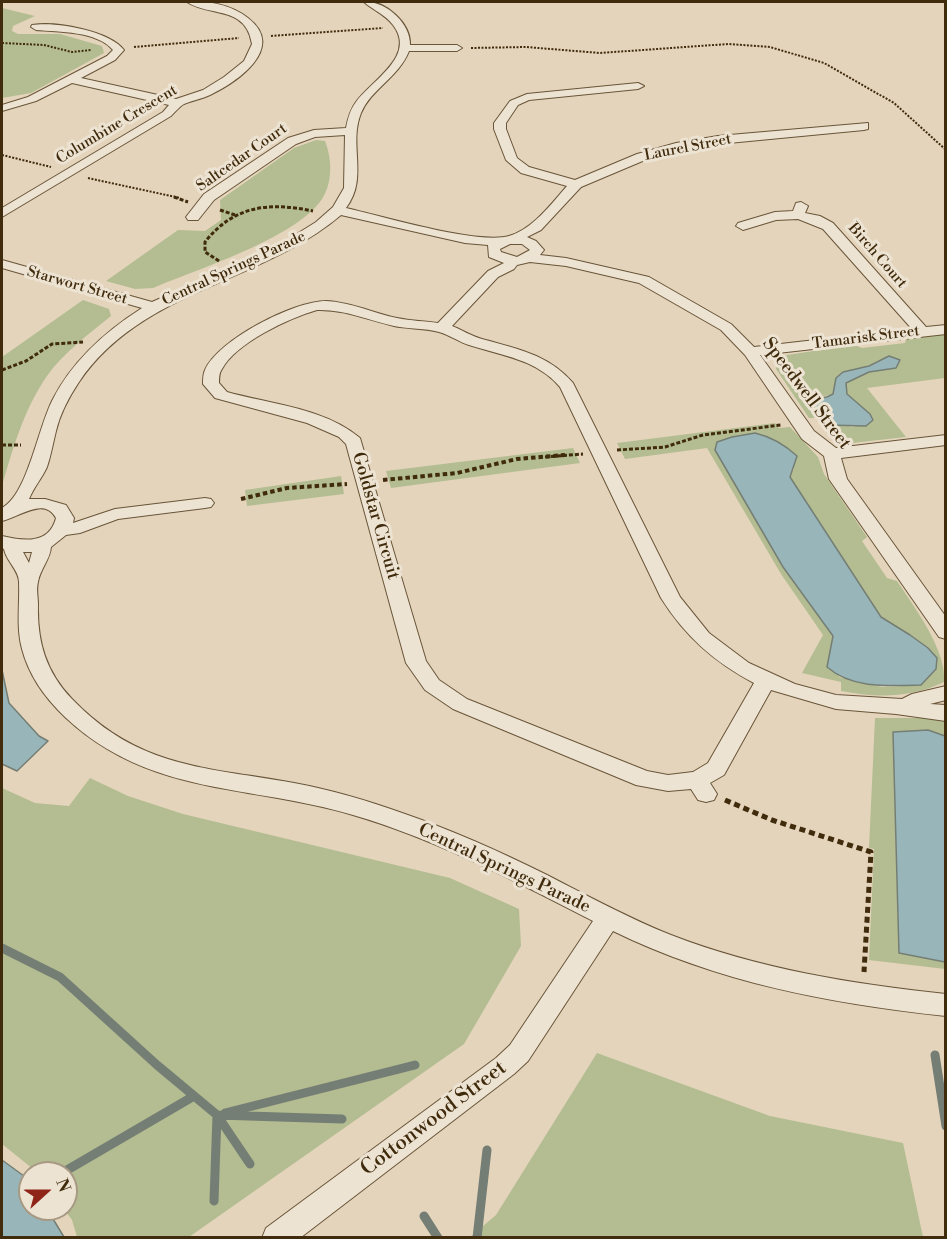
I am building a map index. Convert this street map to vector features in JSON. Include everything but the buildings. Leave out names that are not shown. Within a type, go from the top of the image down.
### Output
[{"type":"street","name":"Columbine Crescent","points":[[2,213],[167,114],[177,102],[202,94],[240,71],[253,58],[259,45],[254,30],[242,19],[225,11],[192,2]]},
{"type":"street","points":[[369,2],[396,22],[405,39],[404,48],[457,48]]},
{"type":"street","points":[[3,108],[32,99],[111,58],[117,52],[117,45],[111,41],[66,29],[36,27]]},
{"type":"street","name":"Central Springs Parade","points":[[18,507],[20,497],[37,470],[52,416],[62,396],[76,374],[108,340],[153,308],[208,280],[298,241],[338,210],[347,198],[353,180],[354,159],[350,131],[362,98],[391,72],[402,57],[404,48]]},
{"type":"street","points":[[71,79],[177,102]]},
{"type":"street","points":[[576,184],[532,172],[514,163],[500,129],[501,120],[514,104],[527,97],[638,86]]},
{"type":"street","name":"Laurel Street","points":[[501,247],[536,227],[576,184],[632,160],[676,147],[738,138],[864,126]]},
{"type":"street","name":"Saltcedar Court","points":[[193,217],[209,197],[292,141],[314,134],[350,131]]},
{"type":"street","points":[[338,210],[501,247],[533,251]]},
{"type":"street","name":"Birch Court","points":[[743,226],[800,211],[828,226],[923,332]]},
{"type":"street","name":"Laurel Street","points":[[533,251],[536,227]]},
{"type":"street","points":[[501,247],[513,260]]},
{"type":"street","points":[[493,274],[493,267],[501,247]]},
{"type":"street","points":[[442,328],[493,274],[509,266],[513,260],[533,251]]},
{"type":"street","name":"Speedwell Street","points":[[533,251],[566,262],[627,275],[652,284],[726,327],[750,352],[808,435],[832,454],[838,479],[945,632]]},
{"type":"street","name":"Starwort Street","points":[[6,269],[153,308]]},
{"type":"street","name":"Goldstar Circuit","points":[[702,787],[644,779],[460,704],[432,685],[416,663],[358,449],[349,435],[332,426],[221,395],[213,388],[209,379],[214,366],[232,350],[271,324],[304,309],[332,306],[398,322],[442,328],[474,341],[533,358],[562,380],[679,613],[705,641],[724,656],[766,680],[814,697],[880,707],[905,707],[945,713]]},
{"type":"street","name":"Tamarisk Street","points":[[750,352],[945,329]]},
{"type":"street","points":[[832,454],[945,440]]},
{"type":"street","points":[[37,470],[48,497],[47,504],[63,522],[74,529],[115,514],[205,502]]},
{"type":"street","points":[[2,516],[18,507],[47,504]]},
{"type":"street","points":[[7,544],[42,543],[63,522]]},
{"type":"street","name":"Central Springs Parade","points":[[42,543],[42,554],[28,580],[28,632],[42,674],[53,691],[76,715],[124,749],[186,774],[289,791],[339,802],[396,820],[452,840],[609,918],[670,945],[776,980],[826,991],[945,1005]]},
{"type":"street","name":"Central Springs Parade","points":[[7,544],[28,580]]},
{"type":"street","points":[[702,787],[716,769],[766,680]]},
{"type":"street","name":"Goldstar Circuit","points":[[905,707],[919,699],[945,693]]},
{"type":"street","name":"Cottonwood Street","points":[[276,1238],[505,1066],[519,1053],[609,918]]},
{"type":"path","points":[[265,37],[386,27]]},
{"type":"path","points":[[127,48],[243,39]]},
{"type":"path","points":[[2,43],[31,43],[72,52],[100,49]]},
{"type":"path","points":[[457,48],[526,47],[600,53],[728,44],[770,47],[824,63],[894,103],[945,150]]},
{"type":"path","points":[[2,156],[54,168]]},
{"type":"path","points":[[82,176],[191,202]]},
{"type":"path","points":[[223,263],[205,252],[203,246],[213,233],[236,215],[257,207],[274,205],[292,206],[316,212]]},
{"type":"path","points":[[213,208],[236,215]]},
{"type":"path","points":[[2,370],[26,361],[52,344],[84,342]]},
{"type":"path","points":[[611,450],[665,447],[703,435],[784,424]]},
{"type":"path","points":[[2,445],[21,445]]},
{"type":"path","points":[[379,480],[451,474],[517,459],[588,454]]},
{"type":"path","points":[[241,499],[287,488],[354,484]]},
{"type":"path","points":[[702,787],[772,820],[871,852],[864,972]]},
{"type":"green space","points":[[2,8],[35,16],[13,26],[12,31],[18,34],[60,34],[102,46],[104,53],[31,93],[2,98]]},
{"type":"green space","points":[[316,140],[325,141],[330,163],[330,178],[326,192],[309,213],[291,227],[245,251],[153,288],[135,289],[106,281],[178,230],[205,231],[221,220],[220,200],[294,148]]},
{"type":"green space","points":[[83,300],[109,309],[111,316],[68,352],[47,376],[26,415],[2,486],[2,357]]},
{"type":"green space","points":[[945,334],[945,378],[867,388],[906,437],[852,443],[846,438],[829,434],[817,418],[809,418],[776,369],[777,361],[787,355],[854,345],[862,348],[905,343],[906,339]],"holes":[[[879,360],[896,368],[869,372],[846,383],[847,394],[857,404],[854,427],[836,424],[810,400],[833,394],[840,382]]]},
{"type":"green space","points":[[775,423],[779,428],[790,427],[818,457],[824,474],[867,537],[862,541],[887,578],[897,581],[928,629],[940,656],[944,670],[944,682],[906,694],[867,695],[841,691],[841,682],[802,673],[823,635],[781,574],[707,448],[625,459],[617,443]],"holes":[[[715,450],[794,469],[790,477],[881,617],[928,648],[921,685],[882,687],[839,677],[833,636],[783,567]]]},
{"type":"green space","points":[[573,448],[580,463],[391,488],[386,471]]},
{"type":"green space","points":[[341,476],[344,494],[247,506],[245,490]]},
{"type":"green space","points":[[875,718],[926,718],[945,721],[945,736],[928,730],[893,733],[899,953],[945,962],[945,969],[869,960],[874,849],[869,848]]},
{"type":"green space","points":[[90,778],[128,796],[183,814],[450,878],[519,909],[521,946],[464,1044],[189,1237],[77,1237],[72,1221],[78,1221],[78,1161],[23,1161],[2,1144],[2,788],[35,803],[69,806]]},
{"type":"green space","points":[[597,1053],[770,1116],[903,1143],[923,1237],[470,1237],[496,1215]]},
{"type":"water","points":[[889,356],[900,360],[896,368],[869,372],[846,383],[847,394],[870,414],[873,420],[866,426],[828,425],[809,400],[833,394],[836,378],[843,372],[869,366]]},
{"type":"water","points":[[755,433],[777,442],[797,456],[790,477],[881,617],[928,648],[937,658],[936,669],[921,685],[884,686],[859,683],[827,667],[833,636],[783,567],[715,450],[717,442]]},
{"type":"water","points":[[2,670],[9,703],[39,736],[48,741],[17,771],[2,764]]},
{"type":"water","points":[[928,730],[945,736],[945,962],[899,953],[893,732]]},
{"type":"water","points":[[2,1160],[18,1172],[18,1221],[54,1221],[64,1237],[2,1237]]},
{"type":"waterway","points":[[2,948],[60,977],[157,1065],[217,1115]]},
{"type":"waterway","points":[[935,1055],[946,1126]]},
{"type":"waterway","points":[[225,1113],[415,1065]]},
{"type":"waterway","points":[[78,1164],[194,1096]]},
{"type":"waterway","points":[[214,1201],[217,1115]]},
{"type":"waterway","points":[[217,1115],[342,1119]]},
{"type":"waterway","points":[[217,1115],[250,1164]]},
{"type":"waterway","points":[[477,1238],[487,1150]]},
{"type":"waterway","points":[[424,1216],[438,1238]]}]
